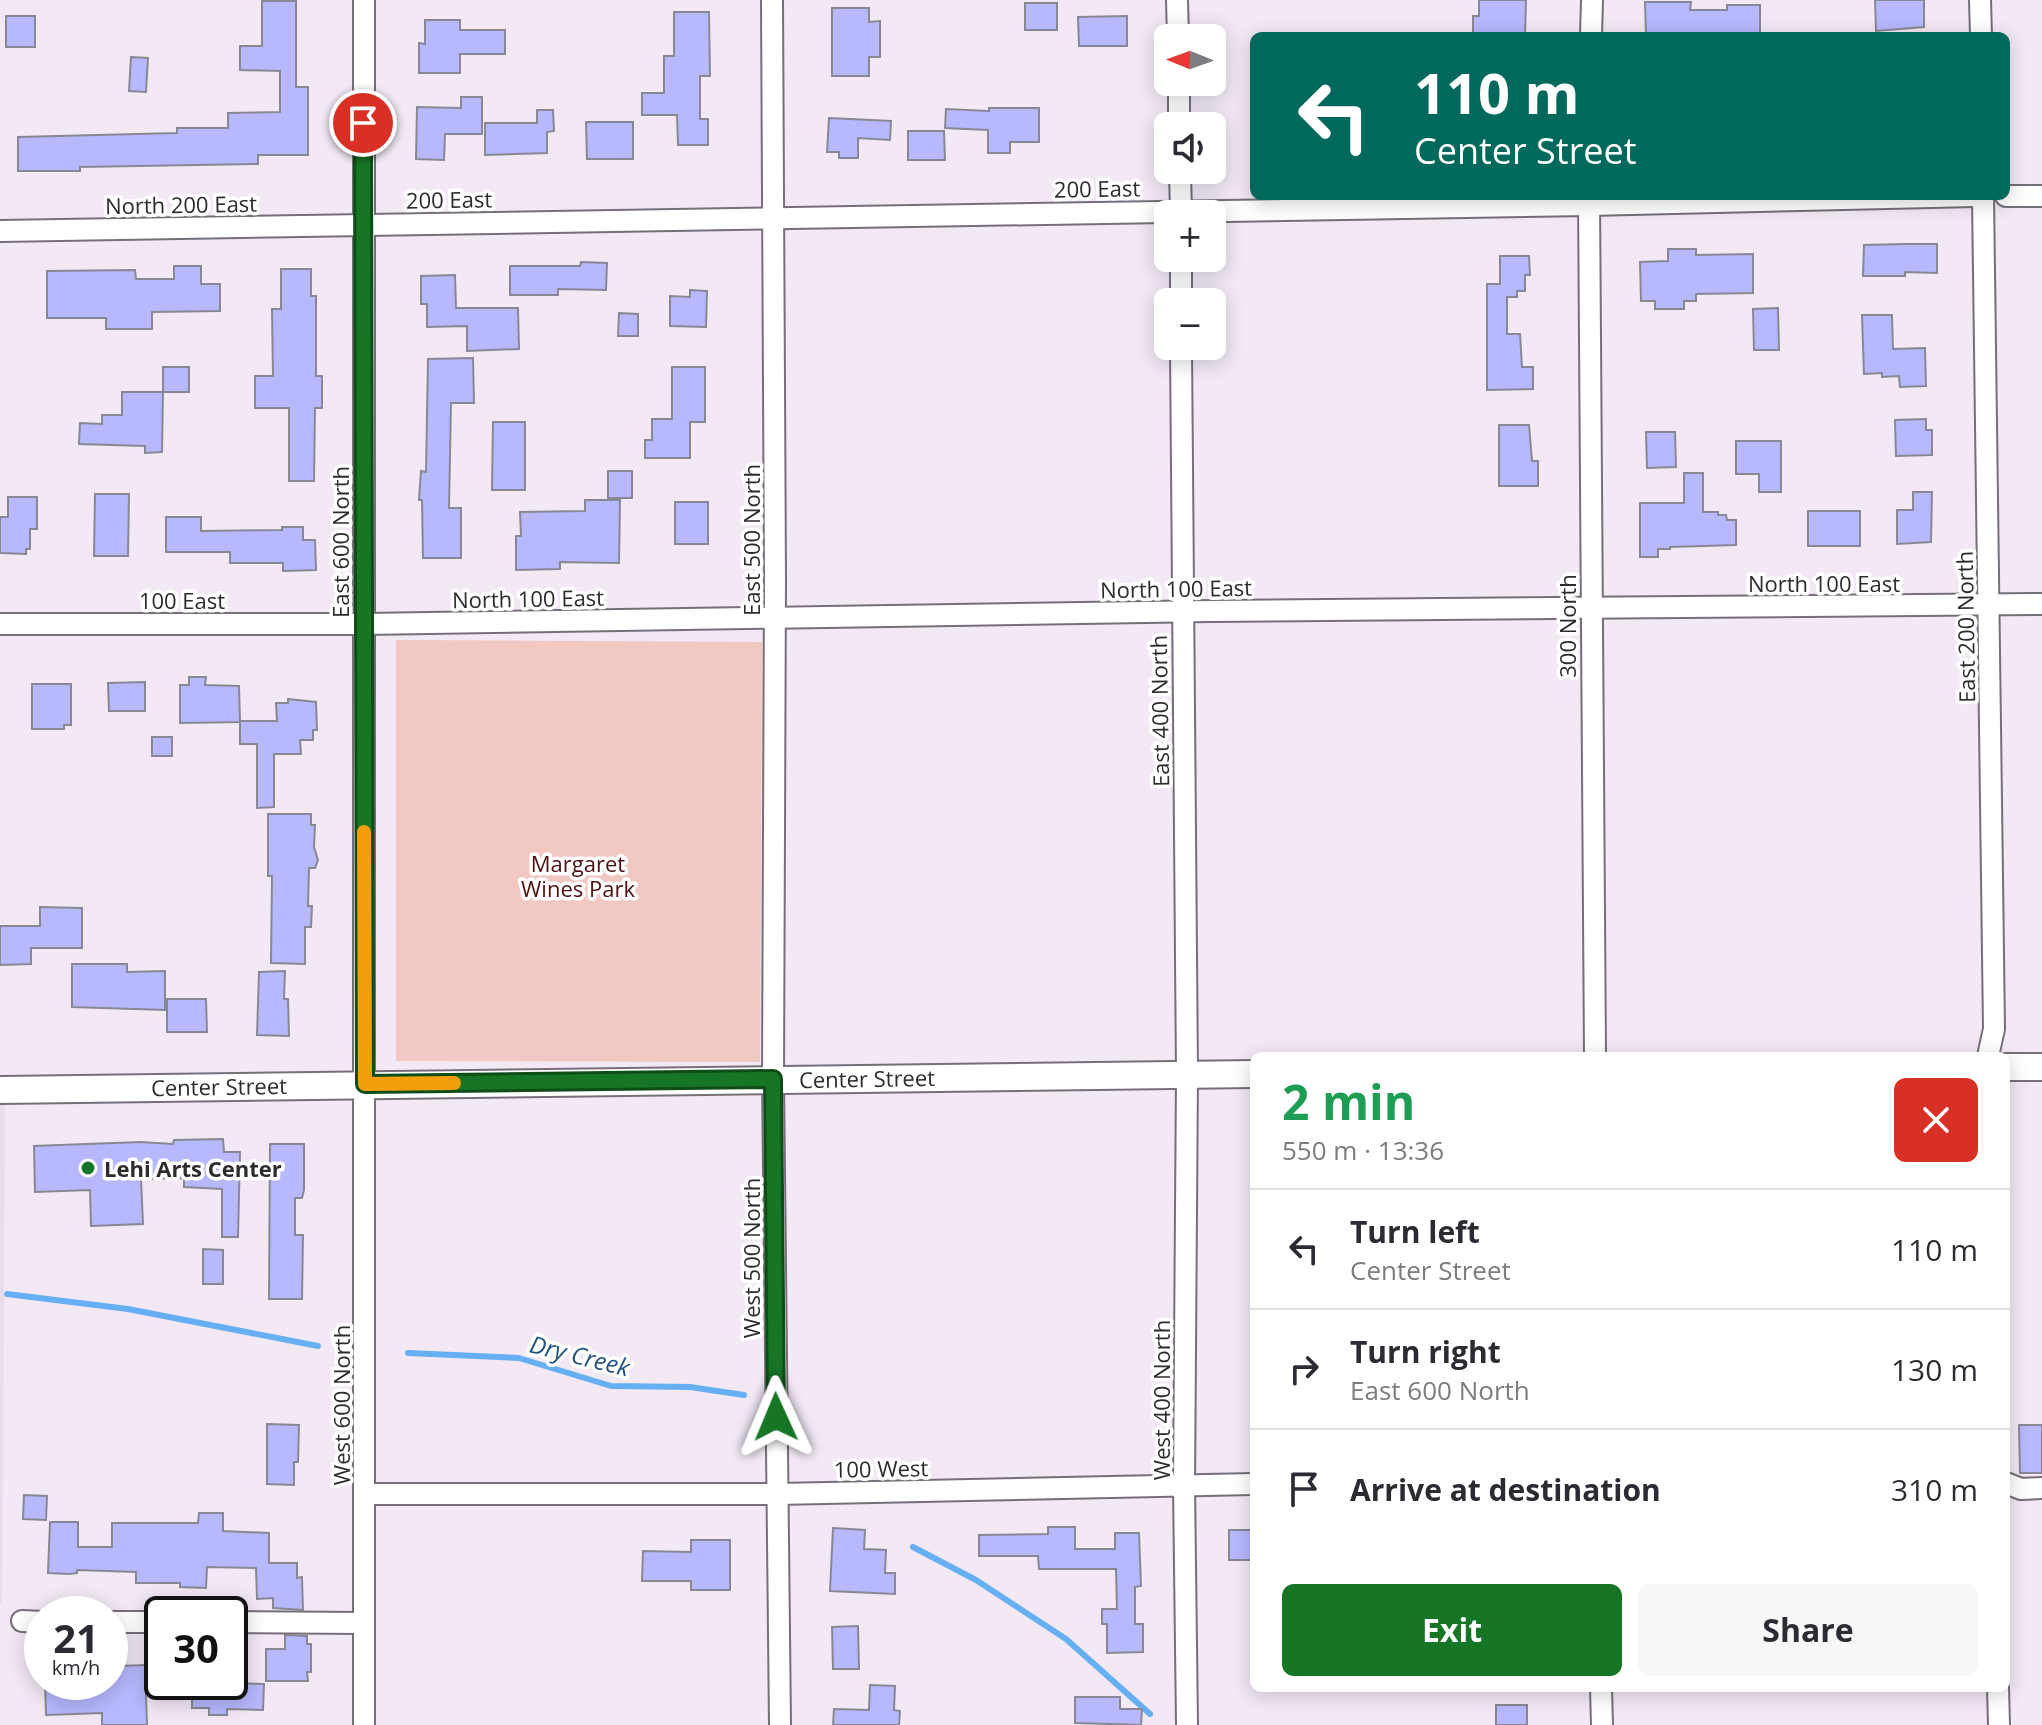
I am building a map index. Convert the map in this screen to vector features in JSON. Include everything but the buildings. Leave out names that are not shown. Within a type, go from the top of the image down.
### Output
[{"type":"street","name":"East 600 North","points":[[364,0],[365,1084]]},
{"type":"street","name":"East 500 North","points":[[772,0],[775,618],[773,1079]]},
{"type":"street","points":[[1177,0],[1178,24]]},
{"type":"street","points":[[1591,32],[1592,0]]},
{"type":"street","points":[[1980,0],[1981,32]]},
{"type":"street","points":[[2010,196],[2042,196]]},
{"type":"street","name":"200 East","points":[[1226,211],[1666,200]]},
{"type":"street","name":"East 200 North","points":[[1983,200],[1994,1029],[1989,1052]]},
{"type":"street","name":"300 North","points":[[1589,201],[1595,1052]]},
{"type":"street","name":"200 East","points":[[363,224],[1154,212]]},
{"type":"street","name":"North 200 East","points":[[0,231],[363,224]]},
{"type":"street","name":"East 400 North","points":[[1181,360],[1187,1075]]},
{"type":"street","points":[[1989,606],[2042,604]]},
{"type":"street","name":"North 100 East","points":[[364,624],[1182,611],[1989,606]]},
{"type":"street","name":"100 East","points":[[0,624],[364,624]]},
{"type":"street","points":[[2010,1067],[2042,1067]]},
{"type":"street","name":"Center Street","points":[[0,1090],[1250,1074]]},
{"type":"street","name":"West 400 North","points":[[1187,1075],[1184,1486],[1187,1725]]},
{"type":"street","name":"West 500 North","points":[[773,1079],[780,1725]]},
{"type":"street","name":"West 600 North","points":[[364,1725],[365,1084]]},
{"type":"street","name":"100 West","points":[[365,1494],[778,1494],[1250,1484]]},
{"type":"street","points":[[2010,1485],[2021,1489],[2042,1488]]},
{"type":"street","points":[[248,1622],[364,1623]]},
{"type":"street","points":[[1601,1692],[1602,1725]]},
{"type":"street","points":[[1998,1692],[1999,1725]]},
{"type":"shaded area","points":[[0,1105],[5,1105],[0,1605]]},
{"type":"green space","name":"Margaret Wines Park","points":[[396,640],[762,642],[760,1062],[396,1061]]},
{"type":"waterway","name":"Dry Creek","points":[[7,1294],[128,1309],[318,1346]]},
{"type":"waterway","name":"Dry Creek","points":[[408,1353],[519,1358],[611,1386],[690,1387],[744,1395]]},
{"type":"waterway","name":"Dry Creek","points":[[913,1547],[976,1580],[1066,1639],[1150,1714]]},
{"type":"slow traffic","points":[[364,832],[365,1084],[454,1083]]},
{"type":"place","name":"Lehi Arts Center","points":[[88,1168]]},
{"type":"route","points":[[363,123],[365,1084],[773,1079],[776,1417]]}]
